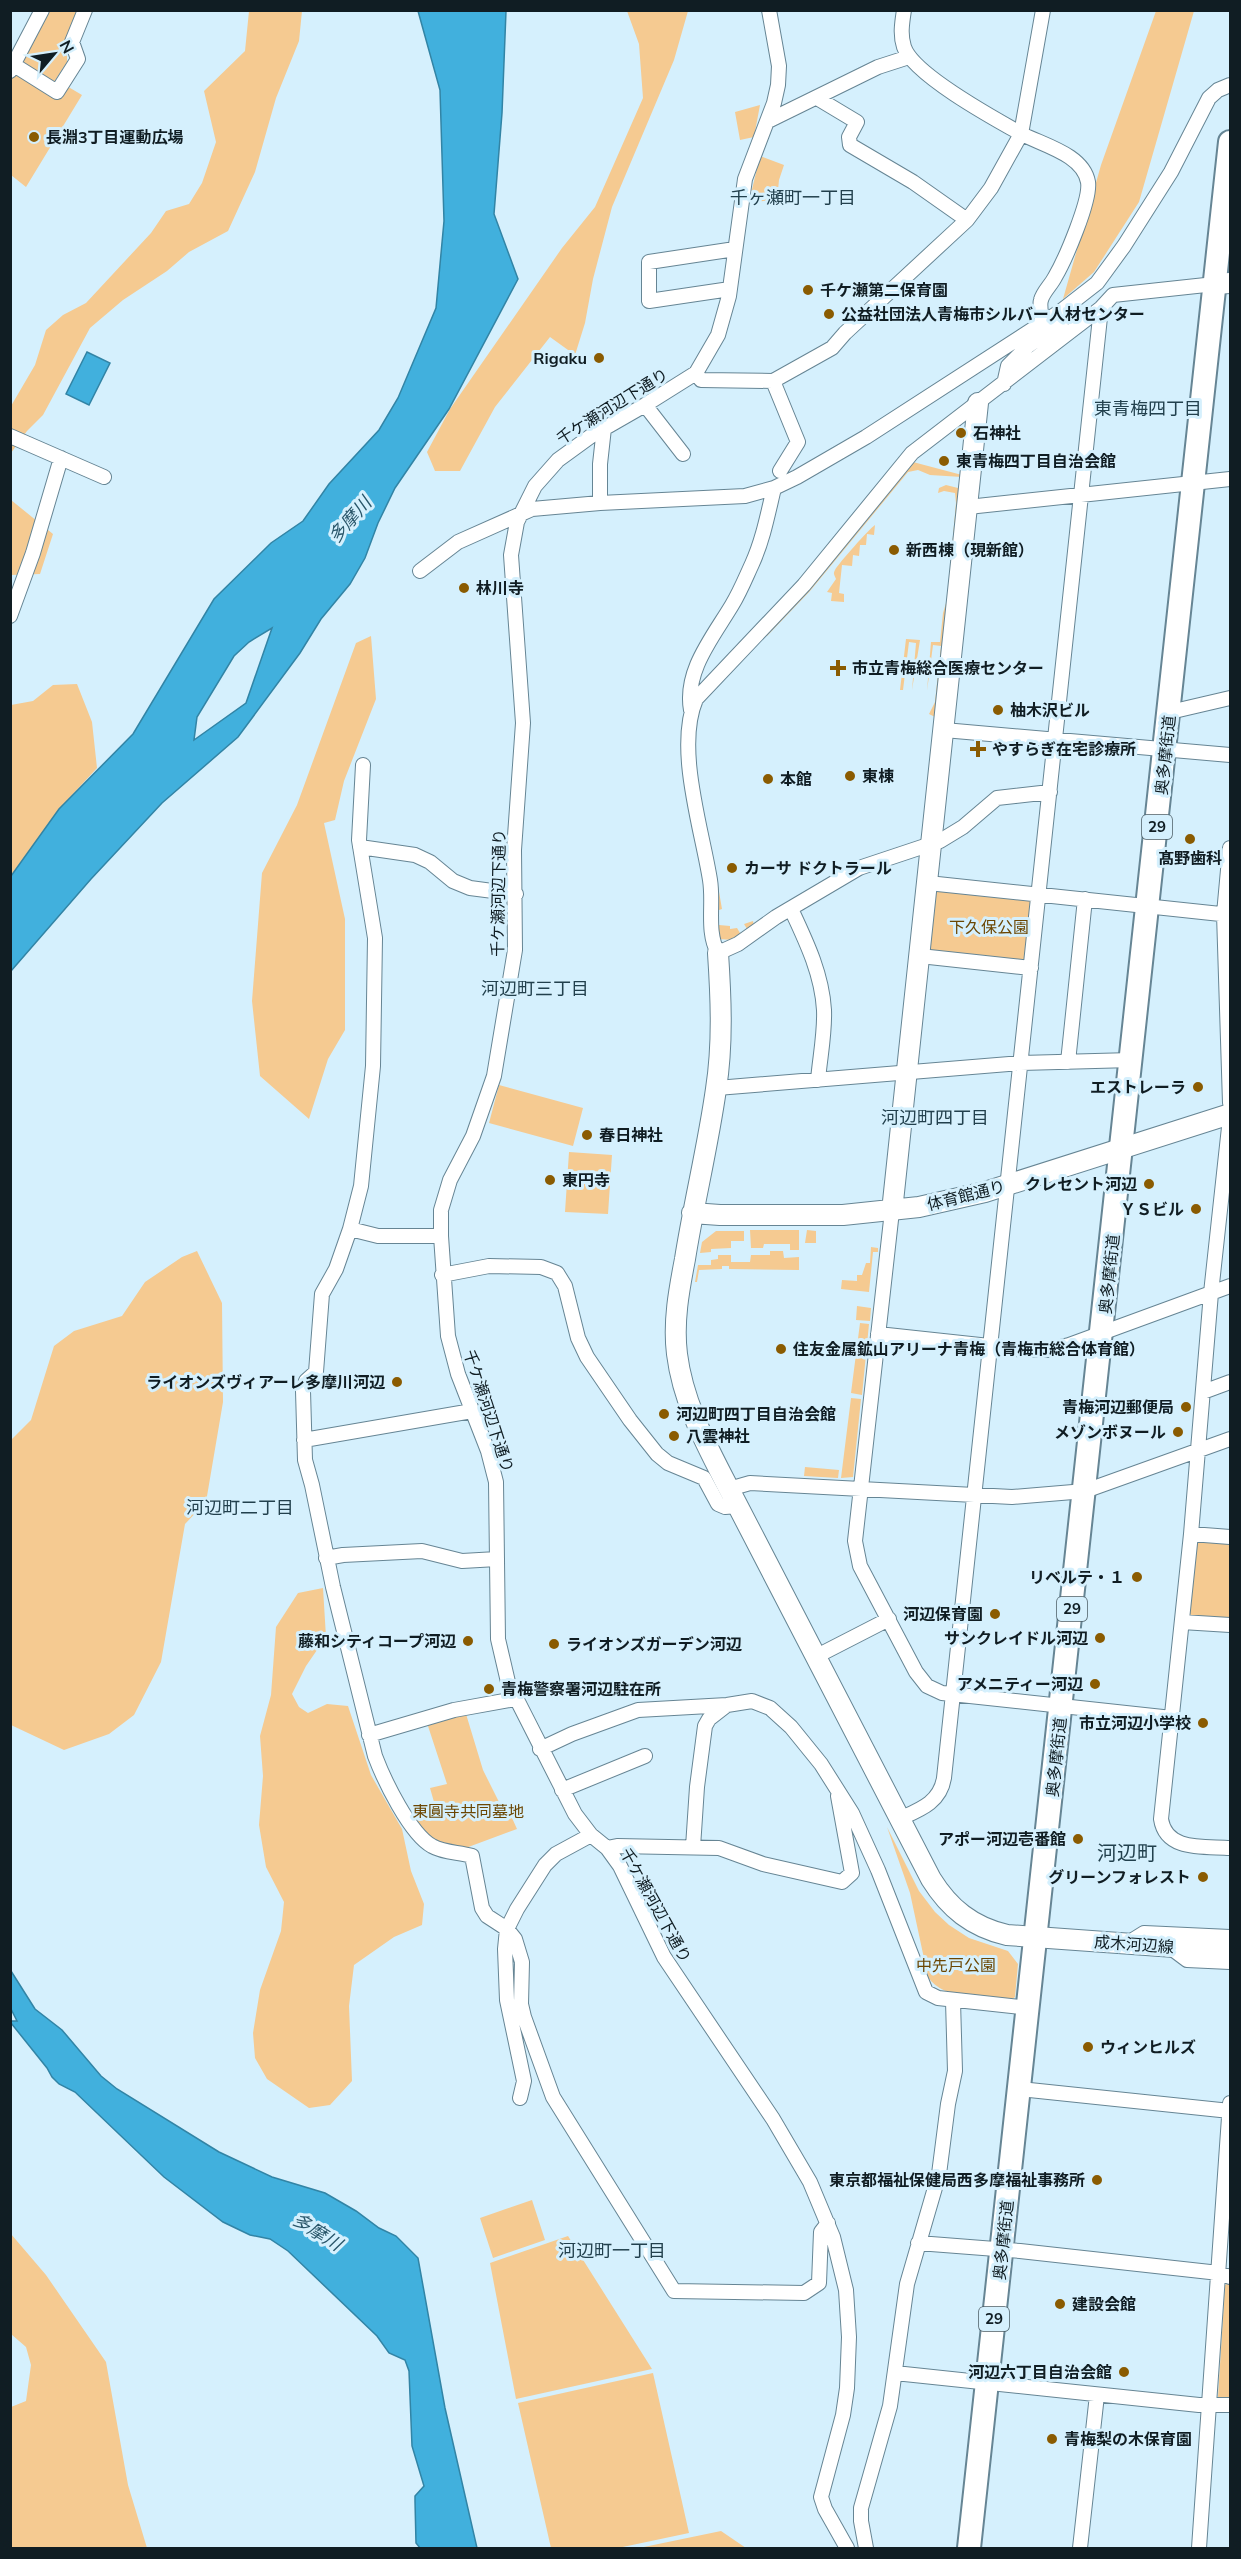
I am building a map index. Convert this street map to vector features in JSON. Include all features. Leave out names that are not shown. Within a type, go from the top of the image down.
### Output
[{"type":"main road","name":"奥多摩街道","points":[[969,2548],[1194,483],[1223,284],[1230,142]]},
{"type":"street","points":[[42,10],[12,68],[57,92],[78,59],[72,42],[85,10]]},
{"type":"street","name":"千ケ瀬河辺下通り","points":[[770,10],[779,66],[778,85],[768,121],[745,179],[730,289],[718,335],[696,373],[604,428],[558,460],[535,486],[518,522],[511,555],[524,723],[514,849],[515,950],[494,1076],[473,1136],[450,1180],[441,1210],[442,1275],[450,1346],[488,1450],[496,1482],[498,1640],[504,1671],[515,1700],[575,1814],[591,1835],[607,1848],[628,1880],[651,1935],[664,1957],[773,2119],[810,2182],[828,2223],[842,2265],[849,2337],[847,2388],[843,2415],[821,2497],[825,2509],[847,2548]]},
{"type":"street","points":[[904,10],[901,27],[903,46],[909,57],[922,71],[1021,134],[1069,157],[1083,169],[1088,183],[1086,204],[1056,277],[1040,302],[1042,323]]},
{"type":"street","points":[[696,373],[701,380],[773,381],[832,348],[845,333],[967,220],[991,189],[1021,134],[1043,10]]},
{"type":"street","points":[[768,121],[878,68],[909,57]]},
{"type":"street","points":[[420,571],[458,542],[532,509],[600,503],[745,496],[774,488],[797,477],[866,437],[1061,311],[1096,283],[1110,266],[1171,172],[1209,98],[1230,85]]},
{"type":"street","points":[[818,98],[857,122],[849,137],[850,145],[913,182],[967,220]]},
{"type":"street","points":[[730,289],[649,301],[649,262],[735,249]]},
{"type":"street","points":[[691,711],[700,694],[804,585],[912,453],[1101,308],[1113,295],[1223,284]]},
{"type":"street","points":[[899,1819],[927,1805],[940,1791],[944,1778],[1083,495],[1101,308]]},
{"type":"street","points":[[1004,384],[1008,366],[1028,346],[1061,323],[1061,311]]},
{"type":"street","points":[[773,381],[798,442],[780,471]]},
{"type":"street","points":[[978,403],[856,1553],[860,1566],[921,1681],[934,1690],[1172,1718]]},
{"type":"street","points":[[645,405],[683,454]]},
{"type":"street","points":[[600,503],[600,464],[604,428]]},
{"type":"street","points":[[10,436],[104,477]]},
{"type":"street","points":[[10,616],[33,553],[61,458]]},
{"type":"street","points":[[968,507],[1230,479]]},
{"type":"street","points":[[774,488],[760,546],[733,604],[701,653],[688,696],[691,711],[689,740],[693,784],[710,882],[712,942],[718,953],[738,944],[865,865],[932,845],[957,831],[997,798],[1050,792]]},
{"type":"street","points":[[1170,712],[1230,698]]},
{"type":"street","points":[[944,729],[1230,754]]},
{"type":"street","points":[[363,765],[360,847],[375,938],[375,1037],[364,1160],[350,1229],[336,1269],[322,1294],[316,1372],[306,1382],[303,1391],[305,1460],[369,1735],[381,1771],[412,1826],[433,1847],[472,1856],[482,1908],[487,1916],[507,1929],[515,1939],[522,1962],[521,2004],[524,2017],[553,2097],[674,2291],[804,2293],[819,2283],[821,2232],[828,2223]]},
{"type":"street","points":[[360,847],[415,855],[430,862],[453,881],[470,888],[516,894]]},
{"type":"street","points":[[1230,848],[1227,914],[1230,1103]]},
{"type":"street","points":[[928,883],[1227,914]]},
{"type":"street","points":[[1068,1062],[1085,899]]},
{"type":"street","points":[[791,909],[809,950],[822,992],[824,1012],[818,1080]]},
{"type":"street","name":"成木河辺線","points":[[718,953],[721,1033],[717,1088],[692,1213],[676,1311],[676,1352],[680,1376],[691,1411],[733,1498],[931,1879],[952,1907],[977,1925],[993,1931],[1037,1938],[1230,1951]]},
{"type":"street","points":[[920,956],[1031,968]]},
{"type":"street","points":[[717,1088],[1021,1063],[1132,1060]]},
{"type":"street","points":[[1230,1116],[1226,1200],[1211,1293],[1191,1534],[1161,1816],[1164,1831],[1173,1841],[1182,1844],[1230,1848]]},
{"type":"street","name":"体育館通り","points":[[692,1213],[809,1216],[892,1211],[944,1202],[1230,1116]]},
{"type":"street","points":[[350,1229],[378,1236],[441,1236]]},
{"type":"street","points":[[442,1275],[489,1266],[541,1267],[557,1273],[565,1286],[578,1338],[587,1357],[644,1437],[657,1454],[668,1463],[704,1478],[718,1504],[725,1507],[750,1483],[1029,1497],[1085,1491],[1230,1439]]},
{"type":"street","points":[[878,1334],[1048,1350],[1102,1333],[1230,1286]]},
{"type":"street","points":[[1203,1392],[1230,1382]]},
{"type":"street","points":[[304,1440],[472,1411]]},
{"type":"street","points":[[1191,1534],[1230,1537]]},
{"type":"street","points":[[326,1558],[354,1554],[422,1551],[462,1561],[497,1559]]},
{"type":"street","points":[[816,1657],[889,1619]]},
{"type":"street","points":[[1182,1622],[1230,1625]]},
{"type":"street","points":[[369,1735],[454,1710],[515,1700]]},
{"type":"street","points":[[540,1749],[572,1734],[638,1710],[727,1705],[752,1701],[770,1708],[791,1727],[821,1764],[852,1814],[871,1852],[922,1986],[931,1997],[1029,2008]]},
{"type":"street","points":[[693,1847],[697,1787],[705,1726],[727,1705]]},
{"type":"street","points":[[562,1790],[645,1756]]},
{"type":"street","points":[[607,1848],[617,1845],[718,1848],[763,1864],[842,1882],[852,1874],[837,1788]]},
{"type":"street","points":[[520,2098],[524,2081],[507,2000],[505,1949],[507,1929],[545,1865],[556,1854],[591,1835]]},
{"type":"street","points":[[1128,1944],[1144,1933],[1230,1937]]},
{"type":"street","points":[[1169,1947],[1187,1960],[1230,1962]]},
{"type":"street","points":[[866,2548],[861,2508],[890,2406],[907,2284],[939,2174],[948,2104],[956,2071],[953,2001]]},
{"type":"street","points":[[1020,2089],[1230,2111]]},
{"type":"street","points":[[1200,2548],[1209,2405],[1225,2275],[1230,2103]]},
{"type":"street","points":[[918,2242],[1225,2275]]},
{"type":"street","points":[[895,2373],[1097,2395],[1230,2405]]},
{"type":"street","points":[[1080,2548],[1097,2395]]},
{"type":"green space","points":[[47,11],[78,11],[67,41],[67,62],[52,85],[21,65],[20,60]]},
{"type":"green space","points":[[249,11],[302,11],[299,41],[276,98],[255,172],[228,231],[189,252],[167,271],[123,300],[90,328],[43,415],[27,431],[11,453],[11,406],[35,365],[46,330],[63,315],[86,303],[151,233],[166,211],[189,204],[202,183],[216,142],[204,91],[245,51]]},
{"type":"green space","points":[[627,11],[688,11],[674,60],[612,207],[593,279],[585,323],[575,355],[550,337],[495,407],[460,471],[435,471],[427,452],[450,409],[562,248],[595,207],[643,98],[639,44]]},
{"type":"green space","points":[[1156,11],[1194,11],[1139,202],[1094,272],[1063,299],[1101,165]]},
{"type":"green space","name":"長淵3丁目運動広場","points":[[17,75],[65,85],[82,95],[26,187],[11,175],[10,76]]},
{"type":"green space","points":[[760,105],[754,137],[740,140],[735,112]]},
{"type":"green space","points":[[760,156],[784,165],[779,180],[777,200],[749,202]]},
{"type":"green space","points":[[913,462],[962,475],[962,477],[930,475],[918,470],[908,472],[810,591],[767,636],[766,634]]},
{"type":"green space","points":[[10,476],[11,500],[53,534],[40,574],[11,575]]},
{"type":"green space","points":[[946,485],[958,488],[960,492],[935,717],[929,714],[935,702],[941,646],[933,645],[927,691],[931,642],[940,642],[943,613],[947,600],[956,503],[955,493],[944,491],[938,493],[939,488]]},
{"type":"green space","points":[[875,525],[874,535],[867,534],[866,545],[860,545],[859,556],[853,555],[852,566],[842,565],[839,593],[844,594],[844,602],[831,601],[832,593],[827,592],[836,579],[835,570],[854,546]]},
{"type":"green space","points":[[371,636],[376,699],[344,781],[335,820],[324,823],[345,919],[345,1030],[328,1059],[309,1119],[260,1076],[252,1001],[262,873],[297,805],[356,643]]},
{"type":"green space","points":[[906,639],[920,640],[912,690],[916,643],[909,642],[903,690],[900,690]]},
{"type":"green space","points":[[77,684],[92,722],[97,768],[59,809],[11,876],[11,705],[33,701],[53,685]]},
{"type":"green space","points":[[709,846],[711,846],[722,909],[719,910],[719,925],[730,926],[730,929],[737,928],[740,933],[747,929],[744,924],[753,921],[754,926],[734,940],[718,939]]},
{"type":"green space","name":"下久保公園","points":[[938,888],[1029,898],[1032,902],[1027,960],[1022,963],[930,954],[927,949],[933,891]]},
{"type":"green space","points":[[499,1085],[583,1108],[573,1146],[489,1123]]},
{"type":"green space","points":[[569,1152],[612,1155],[608,1214],[565,1212]]},
{"type":"green space","points":[[750,1230],[799,1230],[799,1250],[790,1250],[790,1244],[764,1244],[763,1248],[751,1248]]},
{"type":"green space","points":[[807,1230],[816,1231],[816,1243],[805,1243]]},
{"type":"green space","points":[[716,1231],[744,1231],[744,1241],[731,1241],[731,1248],[711,1249],[711,1252],[700,1253],[702,1242]]},
{"type":"green space","points":[[871,1247],[878,1248],[878,1252],[873,1252],[869,1292],[841,1289],[842,1280],[857,1281],[857,1275],[862,1275],[866,1263],[870,1263]]},
{"type":"green space","points":[[197,1251],[222,1303],[223,1402],[206,1502],[185,1524],[161,1662],[134,1715],[109,1734],[64,1750],[11,1725],[11,1440],[31,1420],[54,1346],[74,1331],[122,1316],[145,1282],[182,1257]]},
{"type":"green space","points":[[770,1251],[783,1251],[784,1258],[799,1257],[799,1270],[729,1269],[729,1266],[722,1266],[722,1269],[699,1270],[697,1282],[695,1282],[698,1265],[711,1265],[711,1260],[718,1259],[718,1255],[731,1255],[731,1262],[750,1262],[751,1255],[770,1255]]},
{"type":"green space","points":[[857,1306],[871,1308],[870,1321],[856,1320]]},
{"type":"green space","points":[[860,1323],[869,1324],[862,1395],[851,1393]]},
{"type":"green space","points":[[851,1398],[861,1399],[853,1477],[841,1478]]},
{"type":"green space","points":[[805,1467],[839,1470],[838,1478],[804,1476]]},
{"type":"green space","points":[[1200,1539],[1230,1542],[1230,1619],[1192,1617],[1189,1612],[1196,1543]]},
{"type":"green space","points":[[323,1588],[326,1637],[306,1666],[292,1694],[299,1707],[308,1713],[327,1704],[348,1706],[371,1775],[402,1829],[411,1871],[424,1904],[422,1925],[394,1937],[354,1965],[349,2006],[352,2081],[330,2105],[309,2108],[267,2079],[255,2058],[253,2033],[260,1990],[281,1931],[284,1902],[266,1867],[259,1825],[263,1776],[260,1736],[271,1695],[276,1627],[298,1593]]},
{"type":"green space","name":"東圓寺共同墓地","points":[[466,1714],[483,1770],[502,1808],[508,1809],[517,1829],[463,1849],[435,1844],[410,1815],[436,1809],[430,1788],[447,1784],[427,1723]]},
{"type":"green space","name":"中先戸公園","points":[[887,1827],[919,1891],[935,1912],[949,1925],[969,1938],[1008,1951],[1018,1964],[1015,1997],[1011,2000],[954,1994],[935,1985],[928,1977],[910,1893]]},
{"type":"green space","points":[[532,2200],[545,2240],[493,2258],[480,2218]]},
{"type":"green space","points":[[11,2234],[46,2275],[106,2362],[128,2485],[147,2548],[11,2548],[11,2407],[26,2401],[31,2365],[26,2347],[11,2334]]},
{"type":"green space","points":[[568,2236],[652,2369],[516,2399],[490,2263]]},
{"type":"green space","points":[[1230,2282],[1230,2400],[1221,2400],[1218,2397],[1225,2285]]},
{"type":"green space","points":[[653,2373],[689,2533],[618,2548],[551,2548],[518,2403]]},
{"type":"green space","points":[[721,2531],[746,2548],[639,2548]]},
{"type":"water","name":"多摩川","points":[[418,11],[506,11],[502,113],[494,214],[518,279],[449,409],[395,488],[378,523],[365,558],[350,584],[321,619],[300,653],[238,737],[162,803],[91,879],[11,971],[11,876],[59,809],[133,734],[214,599],[271,543],[303,521],[329,484],[379,430],[398,398],[436,308],[444,221],[440,90]],"holes":[[[272,628],[246,703],[194,740],[197,717],[234,656],[249,642]]]},
{"type":"water","points":[[87,352],[110,363],[89,405],[66,394]]},
{"type":"water","name":"多摩川","points":[[11,1971],[35,2009],[62,2030],[101,2076],[117,2089],[219,2152],[272,2177],[325,2193],[379,2228],[396,2236],[418,2258],[445,2408],[477,2548],[420,2548],[416,2543],[415,2496],[424,2486],[412,2446],[409,2371],[405,2360],[389,2353],[377,2336],[288,2251],[270,2239],[250,2235],[223,2222],[164,2177],[75,2092],[59,2084],[11,2023],[11,2021],[17,2021],[11,2009]]},
{"type":"place","name":"長淵3丁目運動広場","points":[[34,137]]},
{"type":"place","name":"千ケ瀬第二保育園","points":[[808,290]]},
{"type":"place","name":"公益社団法人青梅市シルバー人材センター","points":[[829,314]]},
{"type":"place","name":"Rigaku","points":[[599,358]]},
{"type":"place","name":"石神社","points":[[961,433]]},
{"type":"place","name":"東青梅四丁目自治会館","points":[[944,461]]},
{"type":"place","name":"新西棟（現新館）","points":[[894,550]]},
{"type":"place","name":"林川寺","points":[[464,588]]},
{"type":"place","name":"市立青梅総合医療センター","points":[[838,668]]},
{"type":"place","name":"柚木沢ビル","points":[[998,710]]},
{"type":"place","name":"やすらぎ在宅診療所","points":[[978,749]]},
{"type":"place","name":"東棟","points":[[850,776]]},
{"type":"place","name":"本館","points":[[768,779]]},
{"type":"place","name":"髙野歯科","points":[[1190,839]]},
{"type":"place","name":"カーサ ドクトラール","points":[[732,868]]},
{"type":"place","name":"エストレーラ","points":[[1198,1087]]},
{"type":"place","name":"春日神社","points":[[587,1135]]},
{"type":"place","name":"東円寺","points":[[550,1180]]},
{"type":"place","name":"クレセント河辺","points":[[1149,1184]]},
{"type":"place","name":"ＹＳビル","points":[[1196,1209]]},
{"type":"place","name":"住友金属鉱山アリーナ青梅（青梅市総合体育館）","points":[[781,1349]]},
{"type":"place","name":"ライオンズヴィアーレ多摩川河辺","points":[[397,1382]]},
{"type":"place","name":"青梅河辺郵便局","points":[[1186,1407]]},
{"type":"place","name":"河辺町四丁目自治会館","points":[[664,1414]]},
{"type":"place","name":"メゾンボヌール","points":[[1178,1432]]},
{"type":"place","name":"八雲神社","points":[[674,1436]]},
{"type":"place","name":"リベルテ・１","points":[[1137,1577]]},
{"type":"place","name":"河辺保育園","points":[[995,1614]]},
{"type":"place","name":"サンクレイドル河辺","points":[[1100,1638]]},
{"type":"place","name":"藤和シティコープ河辺","points":[[468,1641]]},
{"type":"place","name":"ライオンズガーデン河辺","points":[[554,1644]]},
{"type":"place","name":"アメニティー河辺","points":[[1095,1684]]},
{"type":"place","name":"青梅警察署河辺駐在所","points":[[489,1689]]},
{"type":"place","name":"市立河辺小学校","points":[[1203,1723]]},
{"type":"place","name":"アポー河辺壱番館","points":[[1078,1839]]},
{"type":"place","name":"グリーンフォレスト","points":[[1203,1877]]},
{"type":"place","name":"ウィンヒルズ","points":[[1088,2047]]},
{"type":"place","name":"東京都福祉保健局西多摩福祉事務所","points":[[1097,2180]]},
{"type":"place","name":"建設会館","points":[[1060,2304]]},
{"type":"place","name":"河辺六丁目自治会館","points":[[1124,2372]]},
{"type":"place","name":"青梅梨の木保育園","points":[[1052,2439]]},
{"type":"district","name":"千ヶ瀬町一丁目","points":[[793,198]]},
{"type":"district","name":"東青梅四丁目","points":[[1148,409]]},
{"type":"district","name":"河辺町三丁目","points":[[535,989]]},
{"type":"district","name":"河辺町四丁目","points":[[935,1118]]},
{"type":"district","name":"河辺町二丁目","points":[[240,1508]]},
{"type":"district","name":"河辺町","points":[[1127,1853]]},
{"type":"district","name":"河辺町一丁目","points":[[612,2251]]}]
